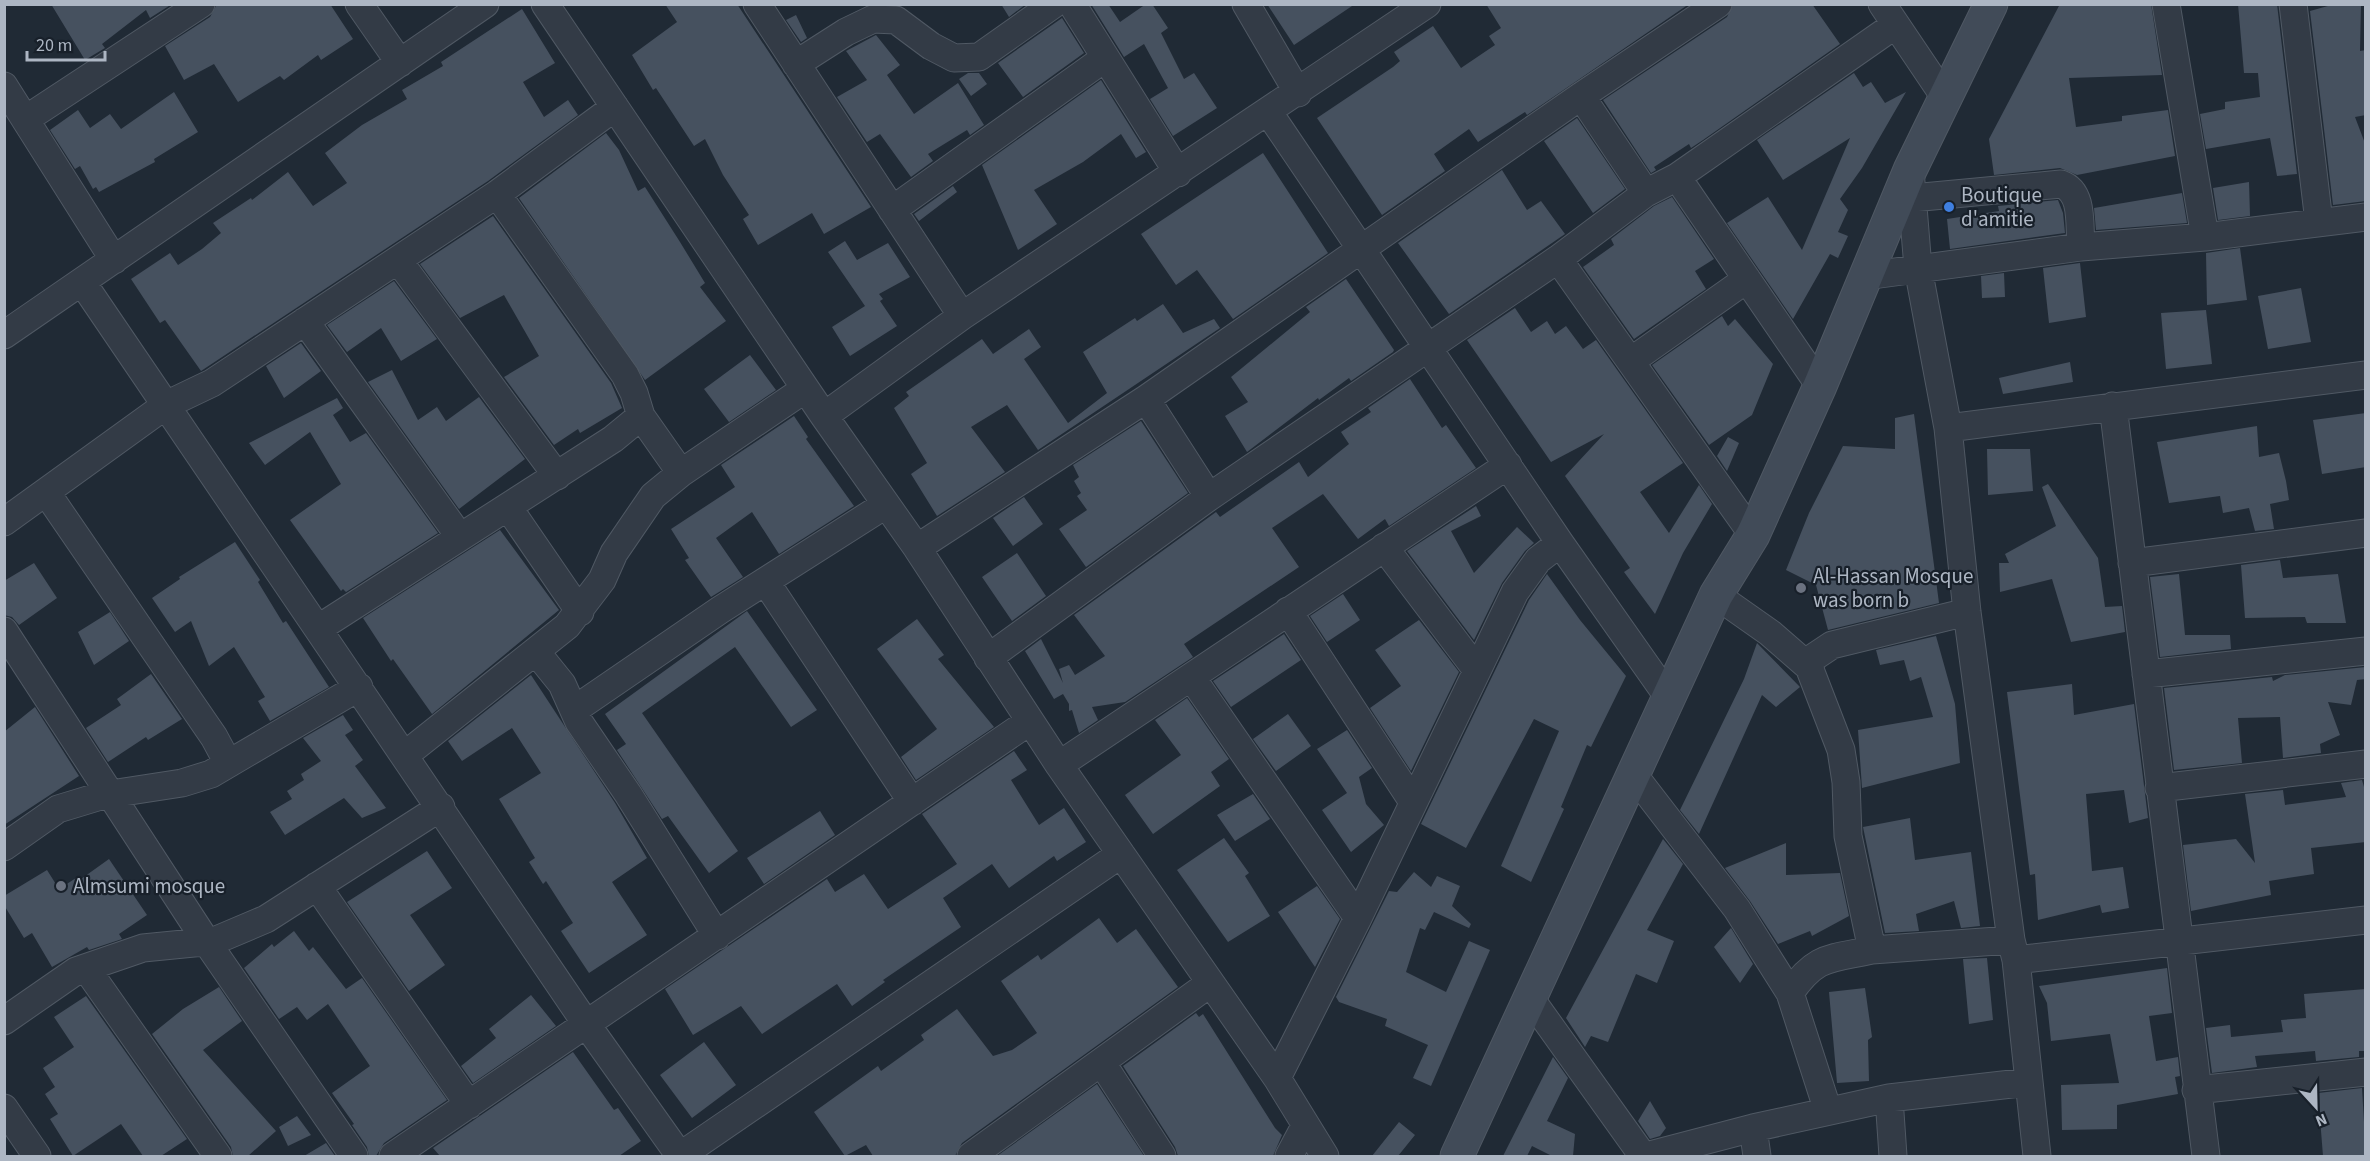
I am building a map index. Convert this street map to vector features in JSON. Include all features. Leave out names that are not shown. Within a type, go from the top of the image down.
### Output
[{"type":"street","points":[[26,119],[201,4]]},
{"type":"street","points":[[358,4],[400,63]]},
{"type":"street","points":[[4,335],[485,4]]},
{"type":"street","points":[[545,4],[824,416],[917,549],[1059,765],[1209,984],[1277,1078],[1325,1156]]},
{"type":"street","points":[[757,4],[962,316]]},
{"type":"street","points":[[796,64],[846,32],[873,19],[896,20],[931,46],[954,58],[979,57],[1054,4]]},
{"type":"street","points":[[1072,4],[1178,173]]},
{"type":"street","points":[[1246,4],[1298,93]]},
{"type":"street","points":[[824,416],[962,316],[1269,113],[1428,4]]},
{"type":"street","points":[[917,549],[1146,399],[1581,96],[1718,4]]},
{"type":"street","points":[[1457,1156],[1716,595],[1752,535],[1820,386],[1865,276],[1911,184],[1991,4]]},
{"type":"street","points":[[2166,4],[2205,237]]},
{"type":"street","points":[[2293,4],[2319,222]]},
{"type":"street","points":[[988,658],[1209,496],[1558,259],[1646,193],[1677,177],[1888,15],[1947,99]]},
{"type":"street","points":[[892,210],[1105,58]]},
{"type":"street","points":[[4,86],[114,260]]},
{"type":"street","points":[[1581,96],[1646,193]]},
{"type":"street","points":[[4,522],[166,405],[212,383],[398,260],[497,194],[615,107]]},
{"type":"street","points":[[1269,113],[1560,543],[1669,698]]},
{"type":"street","points":[[1677,177],[1820,386]]},
{"type":"street","points":[[1911,184],[2061,184],[2070,188],[2076,195],[2081,247]]},
{"type":"street","points":[[1911,184],[1918,268],[1948,428],[1968,612],[2013,950],[2037,1156]]},
{"type":"street","points":[[497,194],[625,375],[634,393],[641,416],[681,473]]},
{"type":"street","points":[[1865,276],[2081,247],[2205,237],[2366,217]]},
{"type":"street","points":[[1558,259],[1752,535]]},
{"type":"street","points":[[398,260],[556,476]]},
{"type":"street","points":[[1631,361],[1747,279]]},
{"type":"street","points":[[82,282],[587,1025],[680,1156],[1121,854]]},
{"type":"street","points":[[304,321],[460,537]]},
{"type":"street","points":[[1948,428],[2366,375]]},
{"type":"street","points":[[405,755],[537,652],[580,612],[602,580],[614,553],[653,496],[681,473],[806,389]]},
{"type":"street","points":[[1146,399],[1209,496]]},
{"type":"street","points":[[2113,406],[2177,941],[2206,1156]]},
{"type":"street","points":[[319,628],[613,439],[641,416]]},
{"type":"street","points":[[1059,765],[1508,465]]},
{"type":"street","points":[[46,492],[214,737],[228,763]]},
{"type":"street","points":[[574,710],[720,610],[885,505]]},
{"type":"street","points":[[508,507],[580,612]]},
{"type":"street","points":[[2132,563],[2366,533]]},
{"type":"street","points":[[1277,1078],[1358,918],[1476,669],[1525,574],[1560,543]]},
{"type":"street","points":[[1384,547],[1476,669]]},
{"type":"street","points":[[766,582],[912,802]]},
{"type":"street","points":[[1716,595],[1770,633],[1809,668],[1841,750],[1846,782],[1848,836],[1872,950]]},
{"type":"street","points":[[1288,611],[1413,802]]},
{"type":"street","points":[[1809,668],[1814,657],[1832,645],[1968,612]]},
{"type":"street","points":[[4,631],[206,941],[354,1156]]},
{"type":"street","points":[[2146,674],[2366,651]]},
{"type":"street","points":[[537,652],[562,684],[579,722],[628,794],[717,936]]},
{"type":"street","points":[[1192,678],[1358,918]]},
{"type":"street","points":[[4,847],[58,809],[112,794],[182,783],[211,774],[359,687]]},
{"type":"street","points":[[393,1156],[1030,721]]},
{"type":"street","points":[[2159,788],[2366,764]]},
{"type":"street","points":[[1633,774],[1737,909],[1790,993],[1828,1111]]},
{"type":"street","points":[[4,1021],[76,970],[143,948],[206,941],[266,919],[441,807]]},
{"type":"street","points":[[317,886],[469,1105]]},
{"type":"street","points":[[1790,993],[1805,971],[1823,961],[1872,950],[2013,950],[2177,941],[2366,920]]},
{"type":"street","points":[[86,968],[218,1156]]},
{"type":"street","points":[[971,1156],[1209,984]]},
{"type":"street","points":[[1530,998],[1645,1156],[1753,1128],[1889,1098],[2029,1082]]},
{"type":"street","points":[[1102,1063],[1162,1156]]},
{"type":"street","points":[[2196,1090],[2366,1072]]},
{"type":"street","points":[[1889,1098],[1893,1156]]},
{"type":"street","points":[[5,1112],[37,1156]]},
{"type":"street","points":[[1289,1156],[1305,1126]]},
{"type":"street","points":[[1753,1128],[1757,1156]]},
{"type":"building","points":[[51,4],[172,4],[150,18],[146,10],[102,44],[105,48],[85,60]]},
{"type":"building","points":[[217,4],[330,4],[353,39],[321,60],[318,55],[284,80],[280,76],[238,102],[214,64],[184,80],[165,46],[210,17]]},
{"type":"building","points":[[665,4],[737,4],[871,207],[824,234],[812,213],[758,245],[743,219],[749,215],[723,175],[705,139],[694,146],[656,88],[653,90],[632,55],[677,22]]},
{"type":"building","points":[[1001,4],[1026,4],[1009,17]]},
{"type":"building","points":[[1091,4],[1108,4],[1120,22],[1146,4],[1152,4],[1168,28],[1161,33],[1184,79],[1194,73],[1217,108],[1173,136],[1150,99],[1168,88],[1144,44],[1124,57]]},
{"type":"building","points":[[1267,4],[1355,4],[1294,45]]},
{"type":"building","points":[[1486,4],[1689,4],[1527,115],[1525,112],[1478,142],[1469,129],[1434,154],[1445,171],[1382,215],[1317,118],[1393,67],[1400,61],[1394,52],[1433,26],[1461,68],[1495,45],[1489,36],[1501,28]]},
{"type":"building","points":[[1733,4],[1812,4],[1840,44],[1691,148],[1689,144],[1654,167],[1656,170],[1651,173],[1603,100],[1727,17]]},
{"type":"building","points":[[2060,4],[2151,4],[2162,75],[2069,78],[2076,127],[2122,121],[2122,116],[2168,110],[2175,156],[2077,175],[2060,168],[1994,175],[1989,139]]},
{"type":"building","points":[[2238,4],[2277,4],[2297,174],[2277,176],[2270,138],[2206,149],[2200,114],[2225,109],[2225,102],[2260,97],[2258,73],[2244,73]]},
{"type":"building","points":[[2335,4],[2361,4],[2360,51],[2366,50],[2366,115],[2355,117],[2366,146],[2366,201],[2333,205],[2310,11]]},
{"type":"building","points":[[522,9],[555,63],[523,82],[544,117],[568,100],[578,115],[488,181],[201,371],[165,320],[160,323],[131,279],[170,253],[178,265],[202,249],[221,233],[213,223],[251,198],[252,200],[288,172],[313,206],[347,183],[325,153],[362,125],[407,99],[402,90],[443,66],[441,62]]},
{"type":"building","points":[[796,15],[807,38],[801,42],[786,20]]},
{"type":"building","points":[[1062,18],[1084,53],[1023,97],[998,63]]},
{"type":"building","points":[[876,35],[900,65],[887,75],[914,114],[958,83],[984,125],[970,135],[967,130],[928,154],[933,161],[911,177],[880,134],[867,142],[837,97],[867,80],[846,51]]},
{"type":"building","points":[[968,73],[979,73],[987,84],[971,96],[959,79]]},
{"type":"building","points":[[1854,73],[1863,87],[1871,82],[1885,103],[1906,92],[1862,168],[1840,199],[1848,210],[1838,232],[1848,236],[1838,258],[1830,254],[1793,319],[1727,223],[1768,197],[1802,250],[1850,138],[1783,180],[1757,140]]},
{"type":"building","points":[[1101,80],[1146,152],[1136,158],[1121,134],[1083,162],[1034,190],[1057,224],[1018,250],[982,165]]},
{"type":"building","points":[[174,92],[198,132],[154,159],[155,162],[99,192],[96,187],[93,189],[80,166],[75,169],[50,130],[78,110],[90,128],[110,114],[121,129]]},
{"type":"building","points":[[1577,118],[1625,189],[1593,213],[1544,141]]},
{"type":"building","points":[[606,133],[619,150],[638,191],[645,187],[705,283],[700,287],[726,321],[645,380],[519,198]]},
{"type":"building","points":[[1263,153],[1328,253],[1233,319],[1197,270],[1176,285],[1141,234]]},
{"type":"building","points":[[1502,170],[1527,210],[1541,201],[1565,234],[1449,314],[1398,243]]},
{"type":"building","points":[[2249,182],[2250,216],[2218,220],[2213,188]]},
{"type":"building","points":[[953,186],[957,192],[919,221],[914,214]]},
{"type":"building","points":[[2182,193],[2187,223],[2096,230],[2094,208]]},
{"type":"building","points":[[1672,197],[1714,259],[1695,271],[1706,289],[1634,339],[1583,267],[1614,245],[1611,239],[1654,206]]},
{"type":"building","points":[[2058,200],[2063,213],[2065,233],[1950,249],[1947,219],[1999,211],[1998,206]]},
{"type":"building","points":[[493,216],[611,383],[622,408],[580,433],[578,429],[554,445],[504,377],[539,356],[504,295],[460,318],[420,264]]},
{"type":"building","points":[[845,241],[857,260],[888,243],[910,277],[879,294],[883,299],[880,301],[897,326],[850,356],[832,327],[865,306],[828,252]]},
{"type":"building","points":[[2240,248],[2247,300],[2207,305],[2206,253]]},
{"type":"building","points":[[2080,263],[2086,317],[2049,323],[2043,268]]},
{"type":"building","points":[[2004,273],[2005,297],[1982,298],[1981,276]]},
{"type":"building","points":[[1346,279],[1394,350],[1393,352],[1351,381],[1349,378],[1319,400],[1318,398],[1247,452],[1225,416],[1248,402],[1231,377],[1310,312],[1306,307]]},
{"type":"building","points":[[394,281],[437,339],[401,361],[381,328],[347,352],[327,325]]},
{"type":"building","points":[[2301,288],[2311,342],[2268,349],[2258,296]]},
{"type":"building","points":[[1163,304],[1183,333],[1214,319],[1220,328],[1038,450],[1007,405],[971,427],[1005,472],[937,516],[911,474],[927,463],[894,408],[909,396],[906,392],[982,339],[993,354],[1029,329],[1041,347],[1024,359],[1068,423],[1107,393],[1083,352],[1135,318],[1137,321]]},
{"type":"building","points":[[1515,308],[1531,332],[1547,321],[1555,334],[1566,326],[1583,349],[1596,340],[1683,463],[1640,492],[1669,533],[1699,485],[1712,504],[1683,553],[1655,614],[1624,572],[1630,568],[1565,476],[1604,434],[1551,462],[1467,340]]},
{"type":"building","points":[[2206,310],[2212,364],[2166,369],[2161,313]]},
{"type":"building","points":[[1722,316],[1728,326],[1735,319],[1773,364],[1752,415],[1709,445],[1652,365]]},
{"type":"building","points":[[301,343],[321,371],[284,398],[266,366]]},
{"type":"building","points":[[750,355],[776,390],[729,422],[704,389]]},
{"type":"building","points":[[2070,362],[2073,382],[2003,394],[1999,378]]},
{"type":"building","points":[[392,370],[418,420],[437,407],[446,421],[479,397],[525,459],[459,509],[368,382]]},
{"type":"building","points":[[1410,379],[1442,428],[1446,425],[1476,468],[1389,526],[1385,519],[1358,539],[1323,494],[1272,528],[1299,567],[1184,644],[1193,657],[1125,702],[1092,707],[1098,720],[1079,733],[1072,710],[1069,711],[1069,704],[1063,694],[1054,699],[1025,651],[1041,639],[1063,683],[1059,669],[1069,665],[1075,675],[1105,656],[1074,615],[1216,512],[1220,517],[1299,462],[1308,477],[1349,444],[1341,432],[1371,412],[1368,408]]},
{"type":"building","points":[[337,398],[343,408],[333,415],[350,442],[366,433],[438,533],[346,592],[343,589],[341,591],[290,520],[341,484],[310,432],[265,465],[249,443]]},
{"type":"building","points":[[2366,413],[2366,467],[2322,474],[2313,420]]},
{"type":"building","points":[[1914,414],[1939,603],[1828,630],[1816,585],[1786,570],[1809,513],[1843,446],[1895,449],[1895,418]]},
{"type":"building","points":[[794,416],[808,437],[806,439],[854,506],[779,554],[752,512],[716,538],[743,577],[711,597],[685,560],[689,558],[671,529],[735,487],[721,465]]},
{"type":"building","points":[[1141,421],[1188,493],[1086,567],[1059,529],[1087,510],[1077,496],[1081,493],[1074,481],[1079,477],[1073,465]]},
{"type":"building","points":[[2257,426],[2259,457],[2279,453],[2286,481],[2289,500],[2270,504],[2274,529],[2255,531],[2249,508],[2223,513],[2220,496],[2169,503],[2157,442]]},
{"type":"building","points":[[1728,437],[1739,443],[1727,471],[1717,456]]},
{"type":"building","points":[[1987,449],[2030,449],[2033,491],[1988,495]]},
{"type":"building","points":[[2048,484],[2098,558],[2105,607],[2122,606],[2125,632],[2071,642],[2052,579],[2000,592],[1999,563],[2009,563],[2005,554],[2056,526],[2042,487]]},
{"type":"building","points":[[1024,497],[1043,524],[1013,546],[993,518]]},
{"type":"building","points":[[1476,506],[1481,516],[1451,531],[1474,573],[1517,527],[1534,543],[1525,551],[1502,583],[1474,640],[1407,551]]},
{"type":"building","points":[[500,530],[559,610],[432,714],[393,659],[391,661],[363,618]]},
{"type":"building","points":[[235,542],[260,580],[258,582],[283,623],[286,621],[329,687],[270,721],[258,701],[265,697],[234,647],[209,666],[191,621],[175,632],[152,598],[180,579],[179,577]]},
{"type":"building","points":[[1017,553],[1046,596],[1012,621],[982,577]]},
{"type":"building","points":[[2280,560],[2283,578],[2338,574],[2346,623],[2307,623],[2305,617],[2245,618],[2241,565]]},
{"type":"building","points":[[34,563],[57,598],[19,625],[12,617],[4,615],[4,581]]},
{"type":"building","points":[[1547,574],[1580,620],[1626,676],[1591,747],[1587,745],[1561,807],[1564,809],[1531,882],[1501,866],[1559,731],[1534,719],[1466,848],[1421,824],[1529,600]]},
{"type":"building","points":[[2179,574],[2185,635],[2230,635],[2231,649],[2160,657],[2150,577]]},
{"type":"building","points":[[1343,594],[1360,620],[1327,642],[1310,616]]},
{"type":"building","points":[[747,611],[817,710],[791,727],[735,647],[642,713],[738,851],[709,873],[668,816],[662,819],[617,750],[626,744],[605,714]]},
{"type":"building","points":[[110,612],[129,641],[94,665],[78,632]]},
{"type":"building","points":[[917,619],[944,655],[938,659],[994,727],[916,780],[901,757],[937,729],[877,649]]},
{"type":"building","points":[[1419,620],[1459,672],[1411,771],[1370,708],[1401,686],[1375,650]]},
{"type":"building","points":[[1284,634],[1301,660],[1231,707],[1213,681]]},
{"type":"building","points":[[1936,636],[1955,704],[1960,763],[1862,788],[1858,730],[1933,717],[1921,677],[1910,681],[1904,660],[1880,665],[1876,650]]},
{"type":"building","points":[[1757,643],[1800,687],[1776,707],[1762,695],[1699,834],[1680,810],[1744,679]]},
{"type":"building","points":[[2366,667],[2366,679],[2357,680],[2351,705],[2328,702],[2340,735],[2320,744],[2321,753],[2283,758],[2280,717],[2238,718],[2242,763],[2174,770],[2164,688],[2272,677],[2273,681],[2285,675]]},
{"type":"building","points":[[151,674],[182,719],[148,740],[146,737],[108,762],[86,728],[121,705],[117,699]]},
{"type":"building","points":[[531,675],[615,803],[647,858],[612,882],[647,935],[589,973],[561,931],[573,923],[546,881],[543,884],[529,862],[535,858],[499,799],[541,773],[512,728],[462,761],[448,741]]},
{"type":"building","points":[[2072,684],[2074,715],[2134,704],[2148,818],[2129,823],[2124,790],[2086,794],[2092,871],[2123,867],[2129,908],[2102,913],[2100,905],[2038,920],[2035,874],[2030,875],[2007,692]]},
{"type":"building","points":[[1187,698],[1229,759],[1211,772],[1220,786],[1153,834],[1125,795],[1181,755],[1155,720]]},
{"type":"building","points":[[35,707],[79,776],[4,825],[4,732]]},
{"type":"building","points":[[1288,714],[1311,746],[1276,771],[1253,739]]},
{"type":"building","points":[[343,715],[353,730],[345,735],[363,760],[355,766],[386,808],[362,818],[344,798],[285,835],[270,812],[292,799],[287,791],[304,780],[301,774],[321,761],[303,738]]},
{"type":"building","points":[[1347,730],[1372,768],[1359,777],[1366,804],[1384,825],[1351,852],[1322,810],[1347,793],[1317,749]]},
{"type":"building","points":[[1014,751],[1027,770],[1011,780],[1039,825],[1064,808],[1086,842],[1057,861],[1054,856],[1009,888],[992,864],[943,898],[961,927],[883,980],[885,982],[852,1006],[837,984],[762,1034],[741,1006],[693,1035],[665,989],[827,879],[835,892],[864,874],[888,909],[957,864],[922,814]]},
{"type":"building","points":[[2362,780],[2366,794],[2366,842],[2311,848],[2314,874],[2269,881],[2271,895],[2191,911],[2183,845],[2236,839],[2255,863],[2245,794],[2283,790],[2285,805],[2346,797],[2341,783]]},
{"type":"building","points":[[1253,794],[1270,819],[1235,841],[1217,815]]},
{"type":"building","points":[[820,811],[835,835],[764,884],[747,858]]},
{"type":"building","points":[[1910,818],[1915,860],[1971,852],[1980,926],[1961,928],[1954,901],[1916,914],[1919,931],[1885,933],[1863,827]]},
{"type":"building","points":[[1224,838],[1249,873],[1245,876],[1270,916],[1228,942],[1177,870]]},
{"type":"building","points":[[1663,839],[1683,864],[1647,930],[1674,941],[1657,983],[1636,974],[1608,1042],[1591,1036],[1585,1047],[1566,1018]]},
{"type":"building","points":[[1786,843],[1786,875],[1840,873],[1849,916],[1812,936],[1810,931],[1778,944],[1725,868]]},
{"type":"building","points":[[427,851],[452,888],[410,915],[445,965],[409,991],[347,902]]},
{"type":"building","points":[[109,859],[147,915],[119,934],[122,939],[89,950],[87,947],[52,967],[32,933],[24,938],[4,905],[4,896],[47,870],[59,889],[76,878],[81,879]]},
{"type":"building","points":[[1414,872],[1431,887],[1437,876],[1460,886],[1452,906],[1471,924],[1469,928],[1434,912],[1425,930],[1420,928],[1406,972],[1446,992],[1469,941],[1490,950],[1431,1086],[1413,1078],[1428,1045],[1385,1026],[1387,1019],[1339,1002],[1336,997],[1389,891],[1397,892]]},
{"type":"building","points":[[1317,886],[1340,919],[1315,967],[1278,912]]},
{"type":"building","points":[[1099,918],[1117,943],[1136,929],[1178,987],[962,1143],[955,1156],[873,1156],[866,1145],[845,1156],[814,1112],[878,1066],[881,1071],[924,1040],[921,1035],[957,1009],[993,1056],[1012,1050],[1037,1033],[1001,981],[1038,955],[1041,960]]},
{"type":"building","points":[[1731,928],[1753,964],[1740,983],[1714,947]]},
{"type":"building","points":[[294,931],[309,951],[313,947],[346,989],[362,978],[447,1100],[384,1143],[376,1156],[369,1156],[367,1147],[352,1125],[354,1124],[332,1093],[370,1066],[328,1004],[307,1020],[297,1007],[279,1019],[244,968],[272,944],[274,947]]},
{"type":"building","points":[[1987,958],[1993,1020],[1969,1024],[1963,959]]},
{"type":"building","points":[[2167,968],[2172,1013],[2149,1016],[2156,1061],[2178,1057],[2180,1076],[2175,1077],[2178,1094],[2117,1105],[2117,1129],[2062,1130],[2061,1085],[2119,1083],[2110,1034],[2051,1041],[2047,1003],[2039,986]]},
{"type":"building","points":[[219,987],[242,1021],[203,1050],[276,1131],[248,1156],[233,1156],[231,1147],[152,1034],[183,1009]]},
{"type":"building","points":[[1865,988],[1872,1037],[1868,1040],[1869,1081],[1837,1083],[1829,992]]},
{"type":"building","points":[[2366,989],[2366,1051],[2359,1051],[2359,1057],[2316,1061],[2315,1051],[2255,1056],[2257,1067],[2212,1073],[2206,1028],[2230,1025],[2231,1037],[2283,1032],[2281,1020],[2306,1018],[2304,994]]},
{"type":"building","points":[[531,995],[556,1026],[473,1083],[461,1066],[496,1038],[489,1029]]},
{"type":"building","points":[[86,996],[187,1139],[161,1156],[143,1156],[121,1124],[73,1156],[50,1119],[58,1114],[45,1094],[55,1087],[43,1068],[74,1047],[54,1017]]},
{"type":"building","points":[[1196,1013],[1199,1017],[1203,1014],[1275,1128],[1282,1135],[1273,1156],[1178,1156],[1175,1147],[1123,1066]]},
{"type":"building","points":[[704,1042],[736,1085],[692,1118],[660,1075]]},
{"type":"building","points":[[573,1052],[614,1110],[618,1108],[641,1141],[619,1156],[440,1156],[433,1148]]},
{"type":"building","points":[[1553,1057],[1568,1078],[1547,1121],[1575,1134],[1573,1156],[1552,1156],[1532,1146],[1527,1156],[1503,1156]]},
{"type":"building","points":[[1097,1084],[1144,1156],[997,1156]]},
{"type":"building","points":[[2362,1088],[2366,1156],[2323,1156],[2318,1093]]},
{"type":"building","points":[[1650,1101],[1666,1128],[1660,1136],[1650,1139],[1638,1121]]},
{"type":"building","points":[[297,1116],[311,1135],[288,1146],[279,1127]]},
{"type":"building","points":[[1399,1122],[1415,1135],[1398,1156],[1372,1156]]},
{"type":"building","points":[[326,1143],[335,1156],[304,1156]]},
{"type":"place","name":"Boutique d'amitie","points":[[1949,207]]},
{"type":"place","name":"Al-Hassan Mosque was born b","points":[[1801,588]]},
{"type":"place","name":"Almsumi mosque","points":[[61,886]]}]
